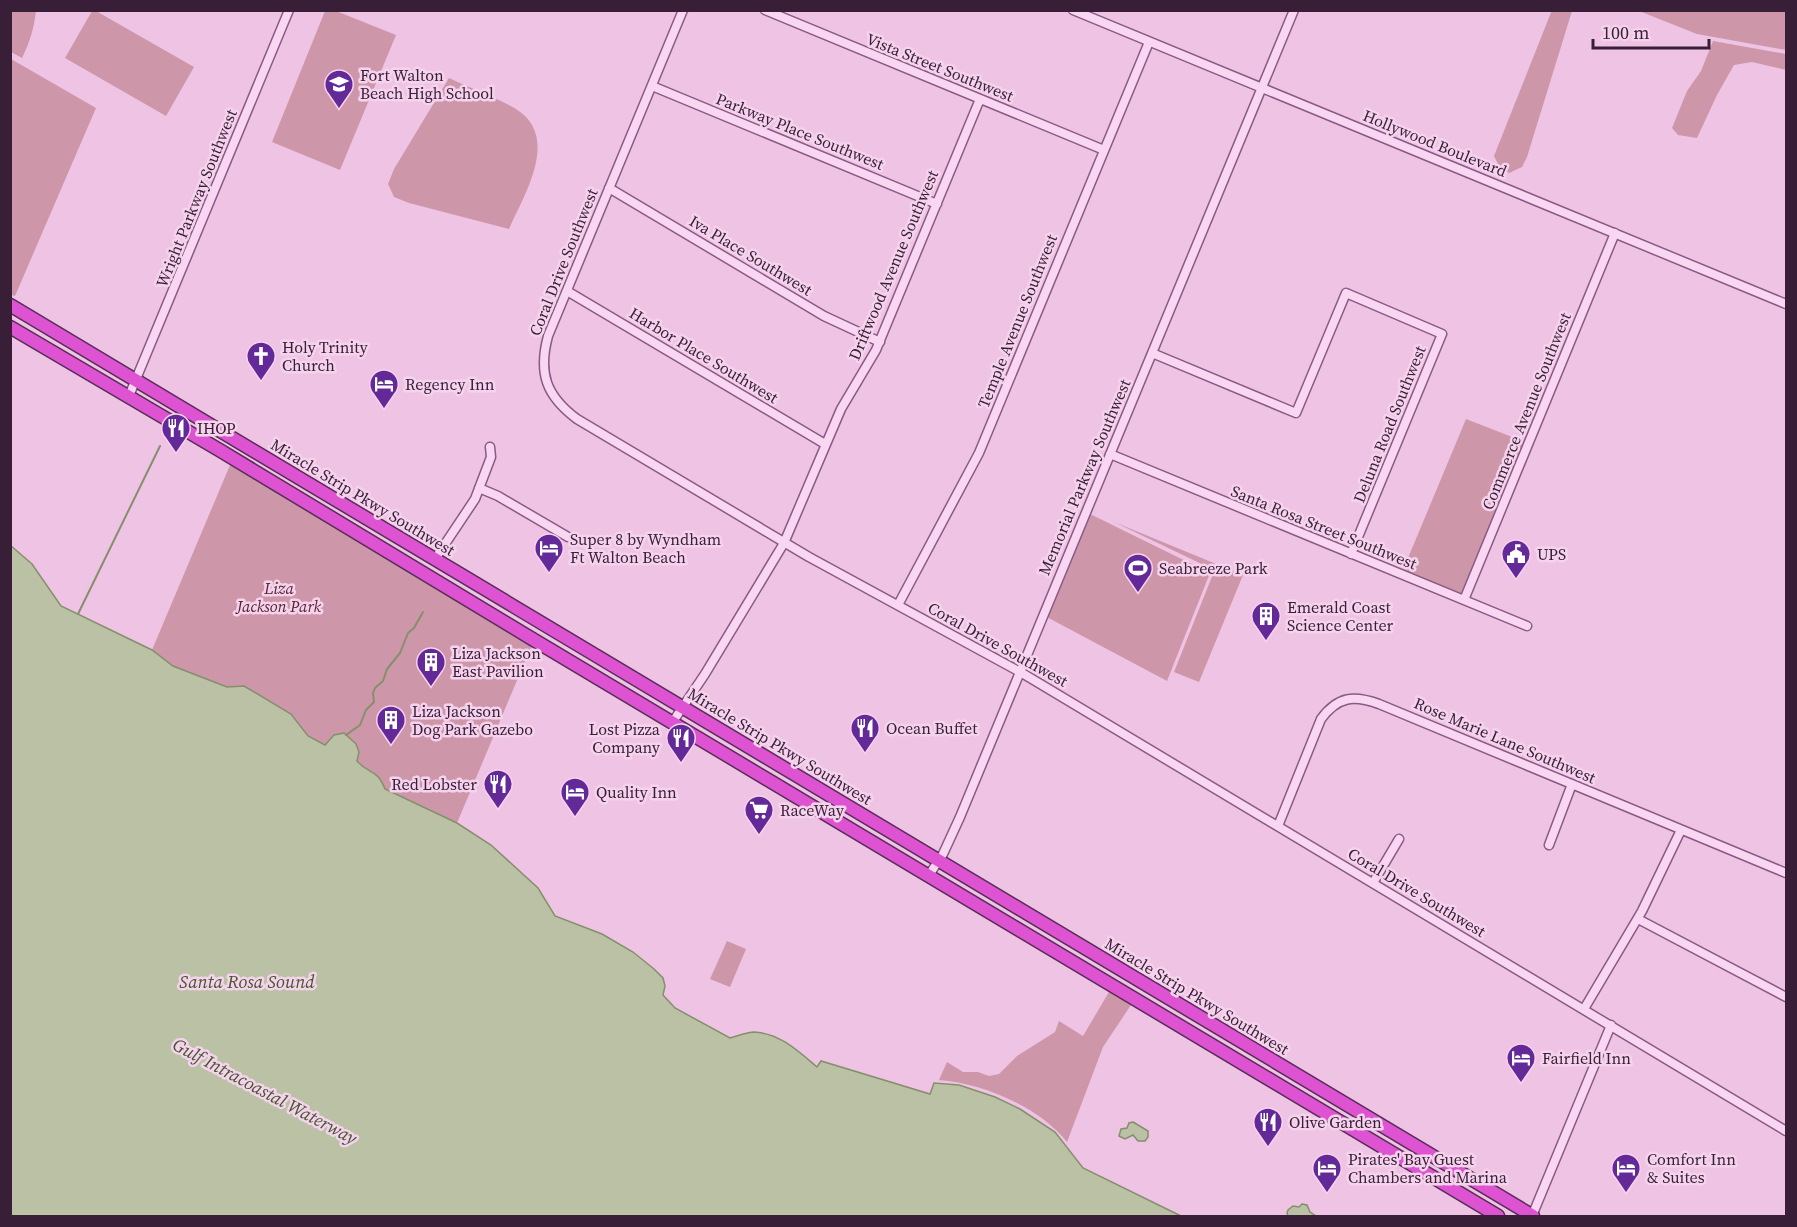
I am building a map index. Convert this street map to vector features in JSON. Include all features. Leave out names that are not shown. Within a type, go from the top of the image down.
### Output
[{"type":"highway","name":"Miracle Strip Pkwy Southwest","points":[[10,305],[1533,1216]]},
{"type":"highway","name":"Miracle Strip Pkwy Southwest","points":[[10,327],[1498,1216]]},
{"type":"street","name":"Wright Parkway Southwest","points":[[129,396],[289,10]]},
{"type":"street","name":"Coral Drive Southwest","points":[[683,10],[548,336],[544,357],[545,378],[557,402],[577,419],[784,543],[1020,672],[1786,1131]]},
{"type":"street","name":"Vista Street Southwest","points":[[765,10],[1104,150]]},
{"type":"street","name":"Memorial Parkway Southwest","points":[[929,875],[960,817],[1294,10]]},
{"type":"street","name":"Hollywood Boulevard","points":[[1077,11],[1786,304]]},
{"type":"street","name":"Temple Avenue Southwest","points":[[898,605],[979,453],[1149,42]]},
{"type":"street","name":"Parkway Place Southwest","points":[[652,86],[937,204]]},
{"type":"street","name":"Driftwood Avenue Southwest","points":[[672,723],[705,674],[784,543],[844,403],[880,342],[980,99]]},
{"type":"street","name":"Iva Place Southwest","points":[[609,188],[824,316],[880,342]]},
{"type":"street","name":"Commerce Avenue Southwest","points":[[1464,600],[1616,233]]},
{"type":"street","name":"Harbor Place Southwest","points":[[567,291],[825,444]]},
{"type":"street","name":"Deluna Road Southwest","points":[[1152,353],[1296,413],[1346,293],[1442,334],[1352,554]]},
{"type":"street","points":[[435,559],[473,504],[491,457],[490,447]]},
{"type":"street","name":"Santa Rosa Street Southwest","points":[[1110,454],[1527,626]]},
{"type":"street","points":[[479,488],[498,496],[568,537]]},
{"type":"street","name":"Rose Marie Lane Southwest","points":[[1278,826],[1321,719],[1333,706],[1347,699],[1356,698],[1379,704],[1786,873]]},
{"type":"street","points":[[1549,845],[1572,784]]},
{"type":"street","points":[[1584,1010],[1638,919],[1681,830]]},
{"type":"street","points":[[1373,883],[1399,839]]},
{"type":"street","points":[[1638,919],[1786,997]]},
{"type":"street","points":[[1533,1216],[1611,1025]]},
{"type":"green space","points":[[11,10],[36,11],[31,35],[22,58],[11,52]]},
{"type":"green space","points":[[1552,10],[1572,11],[1527,157],[1522,167],[1509,173],[1500,168],[1494,156]]},
{"type":"green space","points":[[92,11],[96,11],[194,67],[166,116],[65,58]]},
{"type":"green space","points":[[325,11],[336,11],[396,35],[340,170],[272,142]]},
{"type":"green space","points":[[1639,11],[1786,11],[1786,50],[1697,34]]},
{"type":"green space","points":[[1713,41],[1786,54],[1786,70],[1752,62],[1734,65],[1697,138],[1678,135],[1672,128],[1687,91],[1701,71]]},
{"type":"green space","points":[[11,59],[96,108],[15,296],[10,294]]},
{"type":"green space","points":[[449,78],[516,109],[529,121],[536,135],[538,150],[535,167],[509,229],[409,203],[394,197],[388,184],[394,169]]},
{"type":"green space","points":[[1466,419],[1525,442],[1462,595],[1403,570]]},
{"type":"green space","name":"Liza Jackson Park","points":[[233,458],[534,640],[457,823],[385,789],[379,778],[357,760],[359,751],[356,744],[334,735],[326,745],[308,736],[291,714],[244,686],[227,687],[173,666],[152,650]]},
{"type":"green space","name":"Seabreeze Park","points":[[1086,512],[1210,573],[1167,681],[1043,615]]},
{"type":"green space","points":[[1114,522],[1243,575],[1199,682],[1174,672],[1213,574],[1212,569]]},
{"type":"green space","points":[[727,941],[746,949],[730,987],[710,979]]},
{"type":"green space","points":[[1109,992],[1131,1005],[1103,1047],[1067,1142],[1042,1118],[1009,1099],[973,1086],[939,1080],[947,1062],[963,1072],[978,1072],[989,1076],[999,1074],[1017,1056],[1055,1032],[1059,1021],[1083,1036]]},
{"type":"water","name":"Santa Rosa Sound","points":[[10,545],[32,564],[61,606],[152,650],[173,666],[227,687],[244,686],[291,714],[308,736],[325,745],[334,735],[344,733],[356,744],[359,752],[357,761],[379,778],[385,789],[457,823],[491,845],[538,888],[555,916],[602,934],[633,952],[663,978],[665,986],[663,995],[675,1008],[730,1038],[754,1032],[772,1036],[788,1044],[817,1067],[821,1061],[930,1094],[934,1083],[959,1085],[995,1097],[1020,1109],[1055,1132],[1083,1168],[1181,1216],[11,1216]]},
{"type":"water","points":[[1133,1122],[1148,1131],[1145,1141],[1138,1141],[1133,1135],[1125,1139],[1119,1136],[1121,1129],[1127,1128],[1129,1123]]},
{"type":"water","points":[[1302,1204],[1307,1205],[1310,1212],[1316,1216],[1288,1216],[1288,1210]]},
{"type":"waterway","points":[[78,614],[160,446]]},
{"type":"waterway","points":[[346,735],[360,725],[366,710],[374,702],[375,688],[383,681],[387,669],[400,653],[408,633],[414,628],[423,612]]},
{"type":"place","name":"Fort Walton Beach High School","points":[[339,110]]},
{"type":"place","name":"Holy Trinity Church","points":[[261,382]]},
{"type":"place","name":"Regency Inn","points":[[384,410]]},
{"type":"place","name":"IHOP","points":[[176,454]]},
{"type":"place","name":"Super 8 by Wyndham Ft Walton Beach","points":[[549,574]]},
{"type":"place","name":"UPS","points":[[1516,580]]},
{"type":"place","name":"Seabreeze Park","points":[[1138,594]]},
{"type":"place","name":"Emerald Coast Science Center","points":[[1266,642]]},
{"type":"place","name":"Liza Jackson East Pavilion","points":[[431,688]]},
{"type":"place","name":"Liza Jackson Dog Park Gazebo","points":[[391,746]]},
{"type":"place","name":"Ocean Buffet","points":[[865,754]]},
{"type":"place","name":"Lost Pizza Company","points":[[681,764]]},
{"type":"place","name":"Red Lobster","points":[[498,810]]},
{"type":"place","name":"Quality Inn","points":[[575,818]]},
{"type":"place","name":"RaceWay","points":[[759,836]]},
{"type":"place","name":"Fairfield Inn","points":[[1521,1084]]},
{"type":"place","name":"Olive Garden","points":[[1268,1148]]},
{"type":"place","name":"Pirates' Bay Guest Chambers and Marina","points":[[1327,1194]]},
{"type":"place","name":"Comfort Inn & Suites","points":[[1626,1194]]},
{"type":"water label","name":"Gulf Intracoastal Waterway","points":[[265,1091]]}]
